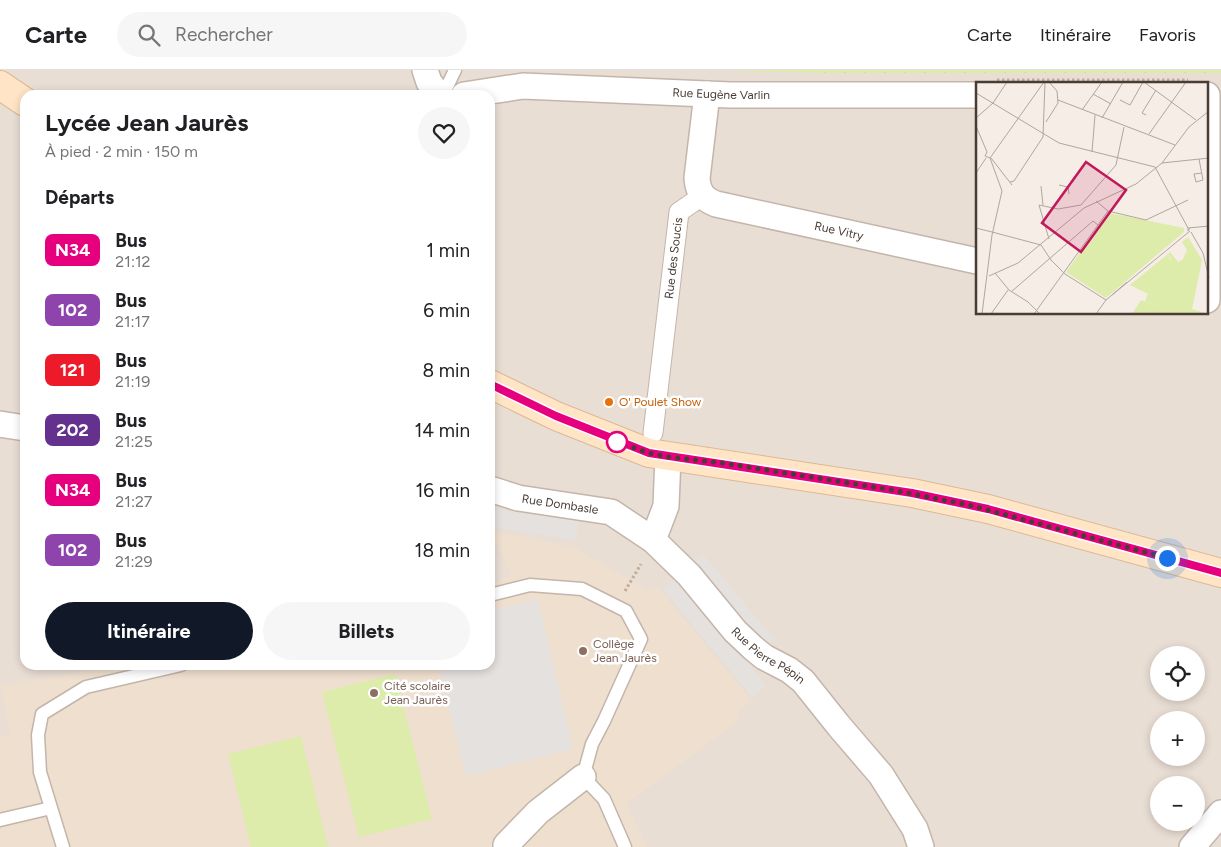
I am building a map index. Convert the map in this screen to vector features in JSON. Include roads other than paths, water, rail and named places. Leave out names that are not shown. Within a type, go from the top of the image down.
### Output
[{"type":"main road","points":[[0,85],[20,99]]},
{"type":"main road","points":[[495,386],[556,416],[617,442],[649,453],[912,493],[988,509],[1221,573]]},
{"type":"street","points":[[425,70],[429,82],[443,90]]},
{"type":"street","name":"Rue Eugène Varlin","points":[[480,90],[523,86],[708,94],[976,95]]},
{"type":"street","points":[[702,196],[697,185],[697,178],[708,94]]},
{"type":"street","points":[[1208,96],[1221,95]]},
{"type":"street","name":"Rue Vitry","points":[[702,196],[716,204],[976,262]]},
{"type":"street","name":"Rue des Soucis","points":[[653,434],[679,212],[702,196]]},
{"type":"street","points":[[1208,304],[1221,307]]},
{"type":"street","points":[[0,424],[20,427]]},
{"type":"street","points":[[653,540],[666,506],[668,457]]},
{"type":"street","name":"Rue Dombasle","points":[[495,491],[518,498],[611,512],[653,540]]},
{"type":"street","name":"Rue Pierre Pépin","points":[[653,540],[689,575],[735,631],[753,648],[764,657],[790,670],[804,681],[881,775],[915,830],[921,847]]},
{"type":"street","points":[[507,847],[506,845],[538,812],[583,777]]},
{"type":"street","points":[[1192,847],[1221,813]]},
{"type":"lane","points":[[449,90],[455,70]]},
{"type":"lane","points":[[495,593],[530,585],[582,589],[626,611],[641,639],[592,744],[583,777],[604,799],[625,847]]},
{"type":"lane","points":[[63,847],[40,772],[38,735],[42,714],[86,686],[158,670]]},
{"type":"lane","points":[[0,820],[50,808]]},
{"type":"place","name":"O' Poulet Show","points":[[609,402]]},
{"type":"place","name":"Collège Jean Jaurès","points":[[583,651]]},
{"type":"place","name":"Cité scolaire Jean Jaurès","points":[[374,693]]}]
